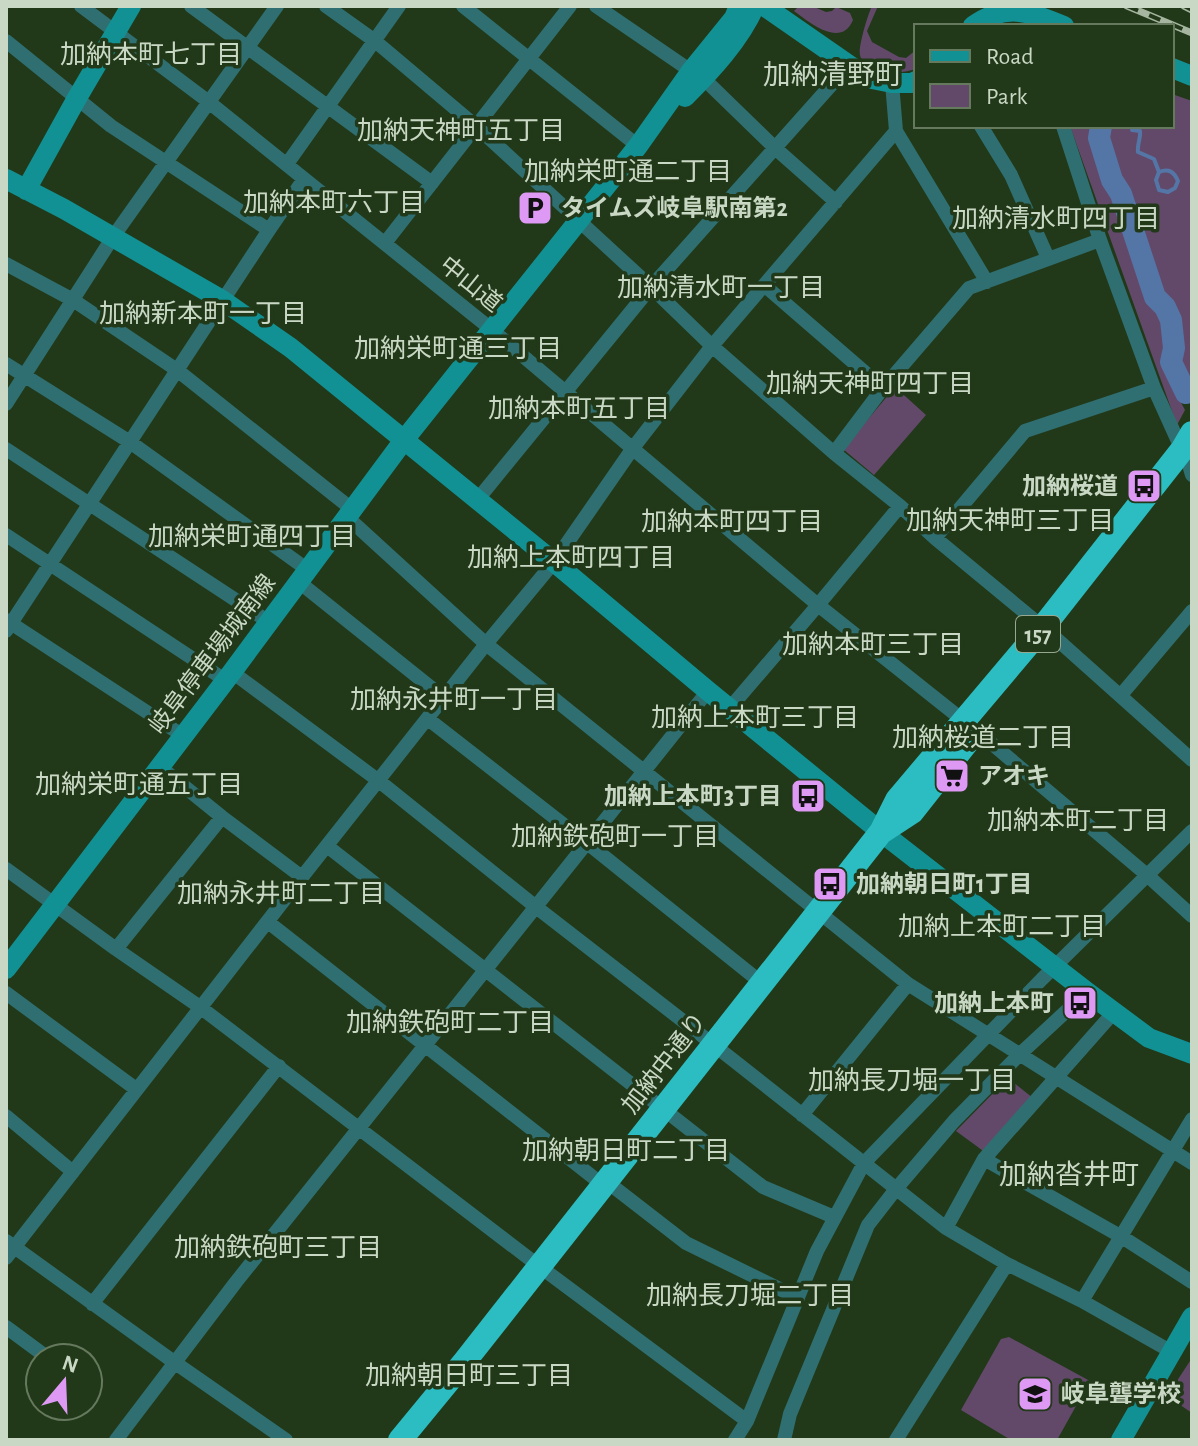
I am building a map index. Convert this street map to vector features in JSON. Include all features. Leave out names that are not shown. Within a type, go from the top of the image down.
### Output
[{"type":"highway","name":"加納中通り","points":[[400,1440],[881,832],[912,812],[970,726],[1189,457]]},
{"type":"street","name":"中山道","points":[[81,6],[209,102],[491,329],[818,605],[970,726],[1192,916]]},
{"type":"street","points":[[26,190],[131,6]]},
{"type":"street","points":[[191,6],[432,183]]},
{"type":"street","points":[[6,404],[113,237],[277,6]]},
{"type":"street","points":[[326,6],[375,41],[477,127],[712,346],[834,453],[1047,630],[1192,760]]},
{"type":"street","points":[[287,164],[399,6]]},
{"type":"street","points":[[463,6],[638,146]]},
{"type":"street","points":[[385,243],[570,6]]},
{"type":"street","points":[[596,6],[697,74],[836,202]]},
{"type":"street","name":"岐阜停車場城南線","points":[[697,74],[739,6]]},
{"type":"street","name":"岐阜停車場城南線","points":[[6,969],[404,440],[697,74],[746,25],[755,6]]},
{"type":"street","points":[[764,6],[872,79],[892,83],[914,82]]},
{"type":"street","points":[[976,24],[995,13],[1010,11],[1028,12],[1058,24]]},
{"type":"street","points":[[6,41],[111,126],[269,230]]},
{"type":"street","points":[[478,499],[651,287],[849,65]]},
{"type":"street","points":[[892,83],[896,131],[987,282]]},
{"type":"street","points":[[982,128],[1011,175],[1048,258]]},
{"type":"street","points":[[1064,128],[1100,240],[1154,388],[1189,457]]},
{"type":"street","points":[[286,1440],[9,1249],[554,562],[633,448],[712,346],[896,131]]},
{"type":"street","points":[[6,179],[222,300],[291,348],[881,832],[1149,1038],[1192,1054]]},
{"type":"street","points":[[182,735],[8,625],[304,179]]},
{"type":"street","points":[[834,453],[883,388],[969,288],[1100,240]]},
{"type":"street","points":[[6,264],[73,300],[177,370],[350,514],[486,644],[908,984],[1192,1163]]},
{"type":"street","points":[[764,285],[883,388]]},
{"type":"street","points":[[6,364],[130,442],[303,576],[444,698]]},
{"type":"street","points":[[935,538],[1025,431],[1154,388]]},
{"type":"street","points":[[6,449],[269,622]]},
{"type":"street","points":[[729,709],[900,506]]},
{"type":"street","points":[[6,535],[229,676],[379,781],[946,1228],[1172,1352]]},
{"type":"street","points":[[1121,695],[1192,611]]},
{"type":"street","points":[[116,1440],[174,1362],[708,691]]},
{"type":"street","points":[[428,719],[763,984]]},
{"type":"street","points":[[159,766],[302,877]]},
{"type":"street","points":[[116,949],[222,817]]},
{"type":"street","points":[[735,1440],[747,1421],[817,1251],[864,1163],[1192,831]]},
{"type":"street","points":[[327,846],[763,1187],[834,1217]]},
{"type":"street","points":[[6,869],[200,1007],[747,1421]]},
{"type":"street","points":[[268,922],[686,1243],[798,1298]]},
{"type":"street","points":[[802,1115],[908,984]]},
{"type":"street","points":[[784,1440],[790,1414],[868,1225],[954,1121],[1087,992]]},
{"type":"street","points":[[6,993],[136,1089]]},
{"type":"street","points":[[946,1228],[984,1159],[1114,1012]]},
{"type":"street","points":[[92,1304],[279,1066]]},
{"type":"street","points":[[6,1116],[73,1172]]},
{"type":"street","points":[[1082,1301],[1192,1119]]},
{"type":"street","points":[[984,1159],[1122,1237],[1192,1282]]},
{"type":"street","points":[[896,1440],[1007,1264]]},
{"type":"street","points":[[1121,1440],[1192,1317]]},
{"type":"street","points":[[6,1327],[26,1342]]},
{"type":"green space","points":[[799,6],[812,6],[826,12],[836,7],[850,13],[853,20],[848,28],[833,33],[794,11]]},
{"type":"green space","points":[[872,6],[878,6],[867,31],[872,42],[899,57],[906,58],[914,52],[914,69],[884,72],[863,62],[860,45]]},
{"type":"green space","points":[[1174,95],[1192,101],[1192,391],[1178,397],[1185,410],[1177,425],[1071,128],[1174,128]]},
{"type":"green space","points":[[895,387],[926,415],[874,475],[843,449]]},
{"type":"green space","points":[[1008,1078],[1033,1098],[986,1153],[956,1131]]},
{"type":"green space","points":[[1009,1337],[1090,1381],[1057,1440],[1011,1440],[961,1410],[1001,1339]]},
{"type":"green space","points":[[1192,1358],[1192,1413],[1167,1396]]},
{"type":"waterway","points":[[1101,128],[1099,138],[1112,180],[1121,194],[1155,297],[1165,307],[1171,320],[1174,348],[1171,362],[1186,393]]},
{"type":"waterway","points":[[1132,130],[1140,131],[1138,152],[1154,159],[1159,172],[1166,170],[1173,173],[1178,181],[1175,188],[1168,192],[1159,190],[1156,180],[1159,172]]},
{"type":"railway","points":[[1127,6],[1170,24]]},
{"type":"railway","points":[[1184,6],[1192,10]]},
{"type":"railway","points":[[1174,26],[1192,33]]},
{"type":"place","name":"タイムズ岐阜駅南第2","points":[[535,208]]},
{"type":"place","name":"加納桜道","points":[[1144,486]]},
{"type":"place","name":"アオキ","points":[[952,776]]},
{"type":"place","name":"加納上本町3丁目","points":[[808,796]]},
{"type":"place","name":"加納朝日町1丁目","points":[[830,884]]},
{"type":"place","name":"加納上本町","points":[[1080,1003]]},
{"type":"place","name":"岐阜聾学校","points":[[1035,1394]]},
{"type":"district","name":"加納本町七丁目","points":[[151,54]]},
{"type":"district","name":"加納清野町","points":[[833,74]]},
{"type":"district","name":"加納天神町五丁目","points":[[461,130]]},
{"type":"district","name":"加納栄町通二丁目","points":[[628,171]]},
{"type":"district","name":"加納本町六丁目","points":[[334,202]]},
{"type":"district","name":"加納清水町四丁目","points":[[1056,218]]},
{"type":"district","name":"加納清水町一丁目","points":[[721,287]]},
{"type":"district","name":"加納新本町一丁目","points":[[203,313]]},
{"type":"district","name":"加納栄町通三丁目","points":[[458,348]]},
{"type":"district","name":"加納天神町四丁目","points":[[870,383]]},
{"type":"district","name":"加納本町五丁目","points":[[579,408]]},
{"type":"district","name":"加納天神町三丁目","points":[[1010,520]]},
{"type":"district","name":"加納本町四丁目","points":[[732,521]]},
{"type":"district","name":"加納栄町通四丁目","points":[[252,536]]},
{"type":"district","name":"加納上本町四丁目","points":[[571,557]]},
{"type":"district","name":"加納本町三丁目","points":[[873,644]]},
{"type":"district","name":"加納永井町一丁目","points":[[454,699]]},
{"type":"district","name":"加納上本町三丁目","points":[[755,717]]},
{"type":"district","name":"加納桜道二丁目","points":[[983,737]]},
{"type":"district","name":"加納栄町通五丁目","points":[[139,784]]},
{"type":"district","name":"加納本町二丁目","points":[[1078,820]]},
{"type":"district","name":"加納鉄砲町一丁目","points":[[615,836]]},
{"type":"district","name":"加納永井町二丁目","points":[[281,893]]},
{"type":"district","name":"加納上本町二丁目","points":[[1002,926]]},
{"type":"district","name":"加納鉄砲町二丁目","points":[[450,1022]]},
{"type":"district","name":"加納長刀堀一丁目","points":[[912,1080]]},
{"type":"district","name":"加納朝日町二丁目","points":[[626,1150]]},
{"type":"district","name":"加納沓井町","points":[[1069,1174]]},
{"type":"district","name":"加納鉄砲町三丁目","points":[[278,1247]]},
{"type":"district","name":"加納長刀堀二丁目","points":[[750,1295]]},
{"type":"district","name":"加納朝日町三丁目","points":[[469,1375]]}]
